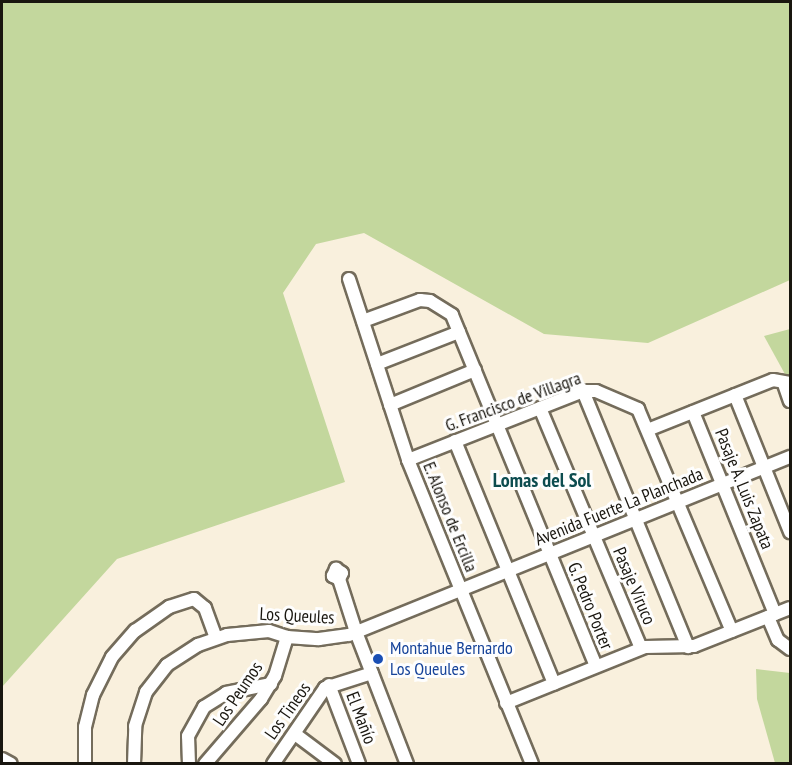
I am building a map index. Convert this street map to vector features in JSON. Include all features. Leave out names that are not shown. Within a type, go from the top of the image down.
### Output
[{"type":"street","name":"E. Alonso de Ercilla","points":[[349,279],[408,460],[532,764]]},
{"type":"street","name":"G. Pedro Porter","points":[[363,321],[427,300],[450,312],[596,666]]},
{"type":"street","points":[[377,364],[459,332]]},
{"type":"street","points":[[390,405],[475,370]]},
{"type":"street","points":[[650,429],[773,380],[787,384],[790,401]]},
{"type":"street","name":"G. Francisco de Villagra","points":[[408,460],[583,392],[596,391],[638,408],[650,429],[732,631]]},
{"type":"street","points":[[583,392],[688,646]]},
{"type":"street","points":[[735,395],[790,532]]},
{"type":"street","name":"Pasaje Viruco","points":[[540,408],[640,648]]},
{"type":"street","name":"Pasaje A. Luis Zapata","points":[[693,412],[772,615],[778,640],[790,649]]},
{"type":"street","points":[[455,441],[554,684]]},
{"type":"street","name":"Avenida Fuerte La Planchada","points":[[460,591],[790,457]]},
{"type":"street","points":[[339,579],[356,632],[407,764]]},
{"type":"street","name":"Los Queules","points":[[134,764],[136,717],[151,684],[180,655],[216,638],[269,630],[287,637],[329,639],[356,632],[460,591]]},
{"type":"street","points":[[85,764],[85,727],[93,695],[112,657],[135,631],[169,607],[194,600],[205,608],[216,638]]},
{"type":"street","points":[[506,703],[640,648],[652,645],[688,646],[790,608]]},
{"type":"street","name":"Los Peumos","points":[[205,764],[239,729],[271,684],[287,637]]},
{"type":"street","name":"Los Tineos","points":[[273,764],[329,686],[372,674]]},
{"type":"street","points":[[189,764],[188,736],[204,707],[226,693],[271,684]]},
{"type":"street","name":"El Mañío","points":[[329,686],[359,764]]},
{"type":"street","points":[[295,734],[334,764]]},
{"type":"street","points":[[2,759],[11,764]]},
{"type":"green space","points":[[2,2],[790,2],[790,280],[648,343],[544,334],[364,233],[316,244],[283,293],[345,482],[117,559],[2,687]]},
{"type":"green space","points":[[790,329],[790,375],[786,376],[764,336]]},
{"type":"green space","points":[[756,669],[790,673],[790,763],[775,763],[757,699]]},
{"type":"place","name":"Montahue Bernardo Los Queules","points":[[378,659]]},
{"type":"district","name":"Lomas del Sol","points":[[542,480]]}]
